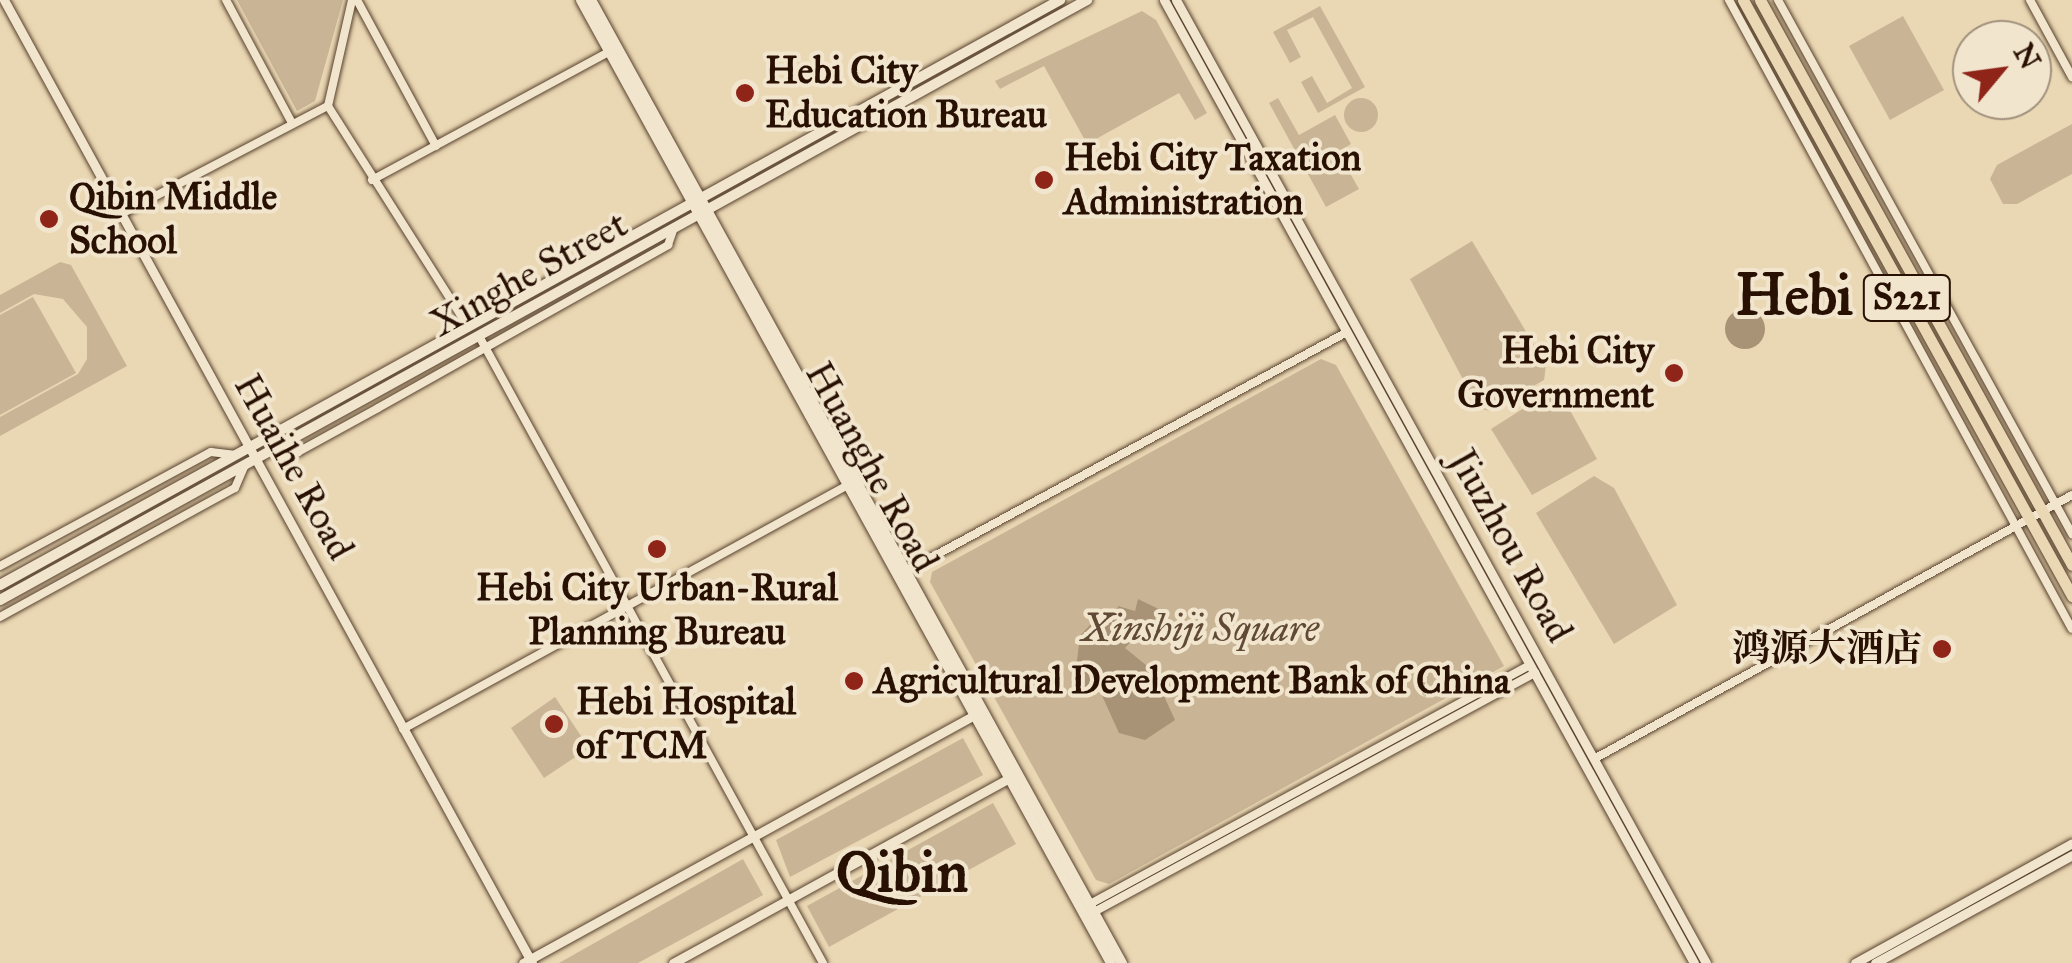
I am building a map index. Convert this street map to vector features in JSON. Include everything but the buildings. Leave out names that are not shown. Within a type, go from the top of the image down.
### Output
[{"type":"main road","name":"Huanghe Road","points":[[580,0],[703,212],[978,713],[1122,963]]},
{"type":"main road","name":"Huanghe Road","points":[[592,0],[696,201]]},
{"type":"main road","name":"Xinghe Street","points":[[0,585],[1060,0]]},
{"type":"main road","name":"Xinghe Street","points":[[0,600],[1087,0]]},
{"type":"main road","name":"S221","points":[[1743,0],[2072,596]]},
{"type":"main road","name":"S221","points":[[1760,0],[2072,565]]},
{"type":"main road","name":"Huanghe Road","points":[[703,212],[848,485],[902,574]]},
{"type":"main road","name":"Huanghe Road","points":[[1014,776],[1111,963]]},
{"type":"street","name":"Huaihe Road","points":[[4,0],[528,962]]},
{"type":"street","points":[[226,0],[292,122]]},
{"type":"street","points":[[355,0],[328,106],[468,327]]},
{"type":"street","points":[[355,0],[436,146]]},
{"type":"street","name":"Jiuzhou Road","points":[[1164,0],[1694,963]]},
{"type":"street","name":"Jiuzhou Road","points":[[1176,0],[1706,963]]},
{"type":"street","points":[[1729,0],[2072,629]]},
{"type":"street","points":[[1778,0],[2072,534]]},
{"type":"street","points":[[2030,0],[2072,77]]},
{"type":"street","points":[[372,180],[609,52]]},
{"type":"street","points":[[121,214],[328,106]]},
{"type":"street","points":[[278,448],[298,452],[668,245],[674,228]]},
{"type":"street","points":[[902,574],[1347,332]]},
{"type":"street","points":[[479,336],[824,963]]},
{"type":"street","points":[[0,566],[211,452],[236,456]]},
{"type":"street","points":[[0,617],[235,488],[244,466]]},
{"type":"street","points":[[404,729],[848,485]]},
{"type":"street","points":[[1594,760],[2072,495]]},
{"type":"street","points":[[1092,908],[1532,669]]},
{"type":"street","points":[[528,962],[978,713]]},
{"type":"street","points":[[672,963],[1014,776]]},
{"type":"street","points":[[1854,963],[2072,844]]},
{"type":"street","points":[[1875,963],[2072,855]]},
{"type":"green space","points":[[237,0],[343,0],[315,101],[297,111]]},
{"type":"green space","points":[[1320,6],[1365,87],[1318,113],[1301,82],[1312,76],[1327,103],[1352,88],[1313,17],[1287,30],[1301,57],[1290,63],[1273,32]]},
{"type":"green space","points":[[1142,11],[1156,20],[1207,113],[1195,120],[1179,93],[1087,144],[1044,66],[1000,89],[995,81]]},
{"type":"green space","points":[[1903,16],[1944,90],[1890,120],[1849,46]]},
{"type":"green space","points":[[1278,98],[1299,135],[1335,115],[1351,144],[1338,152],[1359,189],[1326,207],[1269,103]]},
{"type":"green space","points":[[1361,98],[1373,103],[1378,115],[1373,127],[1361,132],[1349,127],[1344,115],[1349,103]]},
{"type":"green space","points":[[2072,124],[2072,174],[2017,204],[2003,204],[1990,179],[1997,165]]},
{"type":"green space","points":[[1472,241],[1546,365],[1544,380],[1490,411],[1478,408],[1410,279]]},
{"type":"green space","points":[[60,262],[71,265],[127,366],[0,436],[0,417],[78,374],[87,359],[87,327],[63,299],[34,294],[0,313],[0,295]]},
{"type":"green space","points":[[33,297],[76,373],[0,415],[0,315]]},
{"type":"green space","name":"Xinshiji Square","points":[[1321,359],[1336,365],[1504,666],[1109,884],[1096,880],[930,582],[932,572]]},
{"type":"green space","points":[[1557,387],[1597,459],[1532,495],[1491,429]]},
{"type":"green space","points":[[1594,476],[1614,488],[1677,605],[1614,644],[1536,513]]},
{"type":"green space","points":[[555,697],[589,748],[544,778],[511,728]]},
{"type":"green space","points":[[963,738],[983,775],[790,877],[776,840]]},
{"type":"green space","points":[[993,803],[1016,844],[829,947],[807,906]]},
{"type":"green space","points":[[743,859],[763,895],[638,963],[559,963]]},
{"type":"shaded area","points":[[1745,309],[1759,315],[1765,329],[1759,343],[1745,349],[1731,343],[1725,329],[1731,315]]},
{"type":"shaded area","points":[[1138,599],[1167,613],[1155,617],[1156,639],[1134,638],[1125,648],[1152,670],[1175,720],[1145,740],[1119,733],[1099,689],[1087,695],[1074,685],[1080,636],[1099,615],[1116,621],[1118,606],[1135,611]]},
{"type":"place","name":"Hebi City Education Bureau","points":[[745,93]]},
{"type":"place","name":"Hebi City Taxation Administration","points":[[1044,180]]},
{"type":"place","name":"Qibin Middle School","points":[[49,219]]},
{"type":"place","name":"Hebi City Government","points":[[1674,373]]},
{"type":"place","name":"Hebi City Urban-Rural Planning Bureau","points":[[657,549]]},
{"type":"place","name":"鸿源大酒店","points":[[1942,649]]},
{"type":"place","name":"Agricultural Development Bank of China","points":[[854,681]]},
{"type":"place","name":"Hebi Hospital of TCM","points":[[554,724]]},
{"type":"district","name":"Hebi","points":[[1794,295]]},
{"type":"district","name":"Qibin","points":[[902,872]]}]
